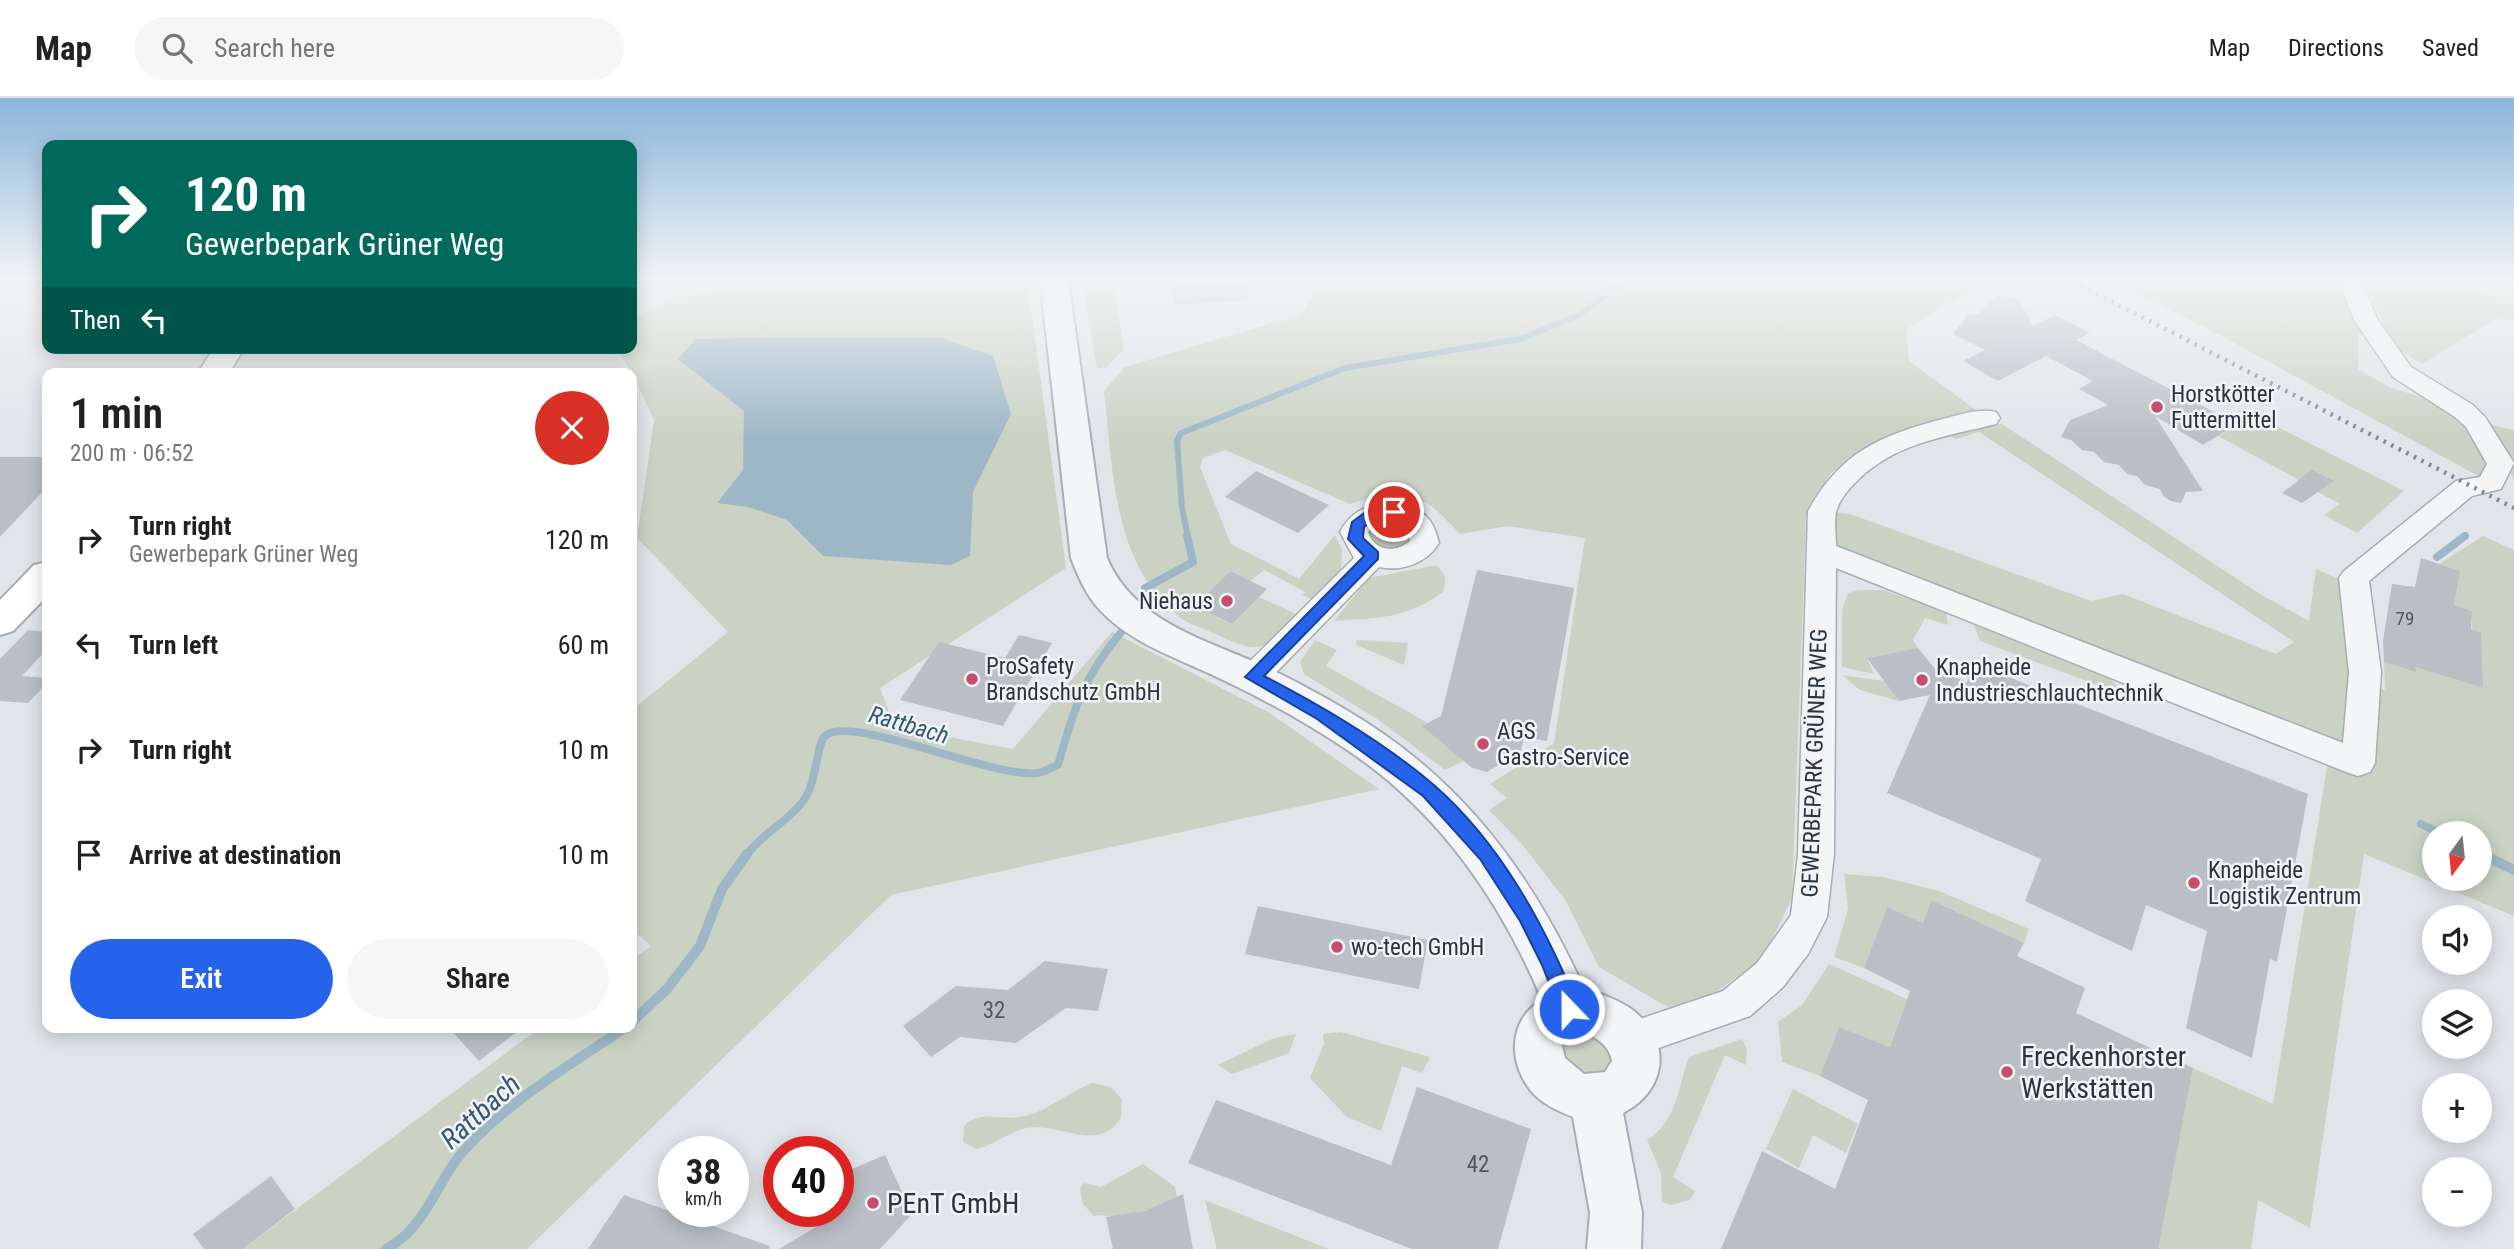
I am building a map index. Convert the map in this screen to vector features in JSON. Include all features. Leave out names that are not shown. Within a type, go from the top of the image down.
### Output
[{"type":"main road","points":[[0,622],[42,579]]},
{"type":"street","points":[[1061,332],[1089,558],[1097,578],[1111,599],[1131,617],[1163,636],[1253,677],[1323,714],[1429,791],[1487,854],[1526,916],[1551,963],[1569,1009]]},
{"type":"street","points":[[1819,550],[2358,763],[2365,672],[2354,578],[2466,486],[2477,488],[2491,483],[2501,464],[2476,423],[2464,411],[2402,372],[2374,332]]},
{"type":"street","name":"GEWERBEPARK GRÜNER WEG","points":[[1630,1040],[1737,1004],[1770,975],[1796,943],[1809,917],[1816,854],[1819,550],[1822,511],[1849,473],[1888,447],[1937,427],[1987,418]]},
{"type":"street","points":[[1253,677],[1373,556]]},
{"type":"street","points":[[1569,1009],[1583,1009],[1611,1018],[1630,1040],[1634,1066],[1630,1079],[1610,1096],[1578,1096],[1563,1089],[1549,1078],[1537,1055],[1538,1035],[1544,1023],[1555,1014],[1569,1009]]},
{"type":"street","points":[[1595,1098],[1616,1213],[1615,1249]]},
{"type":"green space","points":[[637,332],[1034,332],[1066,568],[880,688],[895,727],[1013,749],[1112,632],[1268,712],[1379,789],[891,895],[527,1249],[243,1249],[533,1033],[637,1033],[637,956],[651,946],[637,933],[637,706],[728,632],[637,538],[654,420],[637,384],[637,368],[629,368],[620,354],[637,354]]},
{"type":"green space","points":[[1091,332],[1121,332],[1124,350],[1106,367],[1097,369]]},
{"type":"green space","points":[[1243,332],[1906,332],[1909,361],[1987,418],[1946,426],[2002,424],[2260,594],[2309,621],[2316,569],[2354,586],[2350,677],[2385,690],[2384,662],[2415,671],[2415,667],[2483,688],[2472,611],[2436,599],[2457,583],[2460,571],[2439,564],[2483,536],[2514,550],[2514,916],[2454,891],[2492,891],[2492,821],[2422,821],[2422,878],[2364,854],[2310,1228],[2258,1200],[2251,1249],[2157,1249],[2193,1068],[2273,1104],[2331,742],[1819,550],[1822,511],[1850,514],[2091,601],[2123,594],[2276,654],[2294,642],[1979,432],[1955,439],[1937,428],[1884,440],[1831,473],[1806,517],[1792,898],[1762,960],[1711,995],[1671,1009],[1599,967],[1566,901],[1521,843],[1489,810],[1507,798],[1490,784],[1554,743],[1585,538],[1508,526],[1460,534],[1436,510],[1418,499],[1399,495],[1350,504],[1225,450],[1203,458],[1200,467],[1231,544],[1299,579],[1335,535],[1342,550],[1341,572],[1311,599],[1302,595],[1306,592],[1264,570],[1251,581],[1232,571],[1196,606],[1231,624],[1259,597],[1296,614],[1268,642],[1253,647],[1243,645],[1181,618],[1156,593],[1139,568],[1120,512],[1104,391],[1125,367]]},
{"type":"green space","points":[[2213,332],[2363,332],[2358,335],[2358,369],[2389,387],[2464,411],[2501,464],[2491,483]]},
{"type":"green space","points":[[2388,332],[2475,332],[2422,364],[2395,347]]},
{"type":"green space","points":[[2256,416],[2404,491],[2357,533],[2324,515],[2340,504],[2318,492],[2333,481],[2299,480],[2218,436]]},
{"type":"green space","points":[[2488,424],[2514,430],[2514,480]]},
{"type":"green space","points":[[1379,521],[1397,521],[1411,529],[1413,540],[1394,548],[1384,548],[1373,542],[1367,536],[1368,530]]},
{"type":"green space","points":[[1437,565],[1445,576],[1444,591],[1430,600],[1392,615],[1334,621],[1369,578]]},
{"type":"green space","points":[[1883,590],[1946,612],[1948,625],[1925,618],[1913,640],[1918,648],[1867,658],[1874,674],[1842,667],[1842,610],[1848,593]]},
{"type":"green space","points":[[1974,625],[2105,674],[2129,697],[1980,641]]},
{"type":"green space","points":[[1315,640],[1337,650],[1326,666],[1428,723],[1464,761],[1445,770],[1380,721],[1304,674],[1300,662]]},
{"type":"green space","points":[[1357,640],[1408,643],[1404,665],[1356,645]]},
{"type":"green space","points":[[1842,675],[1884,681],[1899,701],[1860,690]]},
{"type":"green space","points":[[1844,874],[1883,877],[1939,891],[2029,929],[2024,943],[1931,900],[1923,923],[1887,907],[1864,968],[1834,957],[1848,909]]},
{"type":"green space","points":[[1829,964],[1907,999],[1890,1047],[1839,1027],[1820,1076],[1782,1062],[1778,1022],[1802,1005]]},
{"type":"green space","points":[[1588,1026],[1615,1051],[1611,1070],[1592,1079],[1561,1063],[1560,1036],[1567,1030]]},
{"type":"green space","points":[[1341,1032],[1430,1057],[1422,1073],[1402,1066],[1381,1131],[1347,1117],[1310,1078],[1324,1044],[1323,1034]]},
{"type":"green space","points":[[1296,1034],[1289,1053],[1232,1074],[1218,1065],[1274,1038]]},
{"type":"green space","points":[[1742,1039],[1747,1050],[1746,1065],[1725,1055],[1673,1177],[1695,1191],[1690,1200],[1671,1205],[1662,1202],[1661,1173],[1647,1140],[1665,1124],[1671,1113],[1689,1057]]},
{"type":"green space","points":[[1093,1083],[1111,1087],[1122,1100],[1121,1118],[1112,1129],[1101,1134],[1078,1134],[1039,1127],[1013,1132],[977,1149],[963,1142],[964,1126],[970,1121],[985,1117],[1025,1116]]},
{"type":"green space","points":[[1793,1089],[1858,1124],[1846,1153],[1813,1135],[1799,1168],[1766,1149]]},
{"type":"green space","points":[[1143,1164],[1175,1187],[1177,1197],[1148,1210],[1117,1216],[1094,1216],[1083,1204],[1080,1189],[1084,1183],[1101,1187]]},
{"type":"green space","points":[[1205,1200],[1329,1249],[1217,1249]]},
{"type":"water","points":[[941,338],[993,356],[1011,414],[973,492],[970,556],[951,565],[823,556],[787,520],[748,507],[717,503],[743,470],[744,411],[678,359],[696,339]]},
{"type":"building","points":[[1955,332],[2087,332],[2090,333],[2076,340],[2237,424],[2203,445],[2155,416],[2203,491],[2186,492],[2181,503],[2171,501],[2163,496],[2160,489],[2145,485],[2137,476],[2127,474],[2119,465],[2104,462],[2094,452],[2082,450],[2071,440],[2061,437],[2070,420],[2108,405],[2079,389],[2093,381],[2046,356],[1998,381],[1963,361],[1985,350],[1953,334]]},
{"type":"building","points":[[0,457],[42,457],[42,492],[0,537]]},
{"type":"building","points":[[2312,470],[2334,481],[2302,503],[2282,493]]},
{"type":"building","points":[[1256,471],[1329,505],[1298,533],[1225,497]]},
{"type":"building","points":[[2421,558],[2460,571],[2454,605],[2472,611],[2471,629],[2481,633],[2483,688],[2415,667],[2416,672],[2384,662],[2383,641],[2392,584],[2415,587]]},
{"type":"building","points":[[1477,570],[1574,588],[1547,741],[1524,737],[1521,751],[1487,772],[1472,768],[1422,726],[1441,716]]},
{"type":"building","name":"Niehaus","points":[[1231,571],[1267,589],[1232,624],[1195,606]]},
{"type":"building","points":[[28,630],[42,631],[42,654],[22,676],[42,678],[42,688],[28,703],[0,701],[0,659]]},
{"type":"building","name":"ProSafety Brandschutz GmbH","points":[[1019,635],[1052,643],[1003,726],[900,700],[939,642],[1005,658]]},
{"type":"building","name":"Knapheide Logistik Zentrum","points":[[1918,648],[1936,670],[1967,682],[1975,664],[2308,794],[2277,962],[2270,959],[2252,1058],[2186,1028],[2207,931],[2146,905],[2132,951],[2025,901],[2041,859],[1887,793],[1930,695],[1899,701],[1867,658]]},
{"type":"building","name":"Freckenhorster Werkstätten","points":[[1931,900],[2024,943],[2017,956],[2085,988],[2076,1013],[2193,1068],[2158,1249],[1721,1249],[1762,1151],[1835,1189],[1868,1100],[1820,1076],[1839,1027],[1890,1047],[1910,991],[1864,968],[1887,907],[1923,923]]},
{"type":"building","name":"wo-tech GmbH","points":[[1258,906],[1428,940],[1419,989],[1245,954]]},
{"type":"building","points":[[1045,961],[1108,969],[1098,1011],[1066,1008],[1016,1043],[960,1037],[931,1057],[903,1026],[956,986],[1008,990]]},
{"type":"building","points":[[453,1033],[515,1033],[479,1061]]},
{"type":"building","points":[[1417,1087],[1531,1129],[1498,1249],[1412,1249],[1188,1163],[1216,1100],[1391,1165]]},
{"type":"building","points":[[885,1155],[912,1214],[880,1249],[779,1249],[816,1227],[854,1227],[854,1168]]},
{"type":"building","points":[[271,1176],[295,1209],[243,1249],[204,1249],[193,1234]]},
{"type":"building","points":[[1183,1194],[1193,1249],[1113,1249],[1106,1217],[1145,1211]]},
{"type":"building","points":[[624,1195],[658,1207],[658,1227],[716,1227],[770,1246],[769,1249],[588,1249]]},
{"type":"waterway","name":"Rattbach","points":[[1188,537],[1182,508],[1177,441],[1181,433],[1345,368],[1520,339],[1538,332]]},
{"type":"waterway","points":[[1145,588],[1193,562],[1187,535]]},
{"type":"waterway","points":[[2437,557],[2465,536]]},
{"type":"waterway","name":"Rattbach","points":[[746,856],[804,800],[812,784],[822,741],[825,736],[839,731],[892,739],[989,767],[1017,772],[1038,773],[1058,765],[1082,693],[1099,662],[1123,630]]},
{"type":"waterway","name":"Rattbach","points":[[637,1017],[667,989],[700,946],[722,889],[747,854]]},
{"type":"waterway","points":[[2492,859],[2514,870]]},
{"type":"waterway","name":"Rattbach","points":[[386,1249],[412,1229],[457,1159],[485,1129],[544,1082],[617,1033]]},
{"type":"railway","points":[[2171,332],[2514,508]]},
{"type":"place","name":"Horstkötter Futtermittel","points":[[2157,407]]},
{"type":"place","name":"Niehaus","points":[[1227,601]]},
{"type":"place","name":"ProSafety Brandschutz GmbH","points":[[972,679]]},
{"type":"place","name":"Knapheide Industrieschlauchtechnik","points":[[1922,680]]},
{"type":"place","name":"AGS Gastro-Service","points":[[1483,744]]},
{"type":"place","name":"Knapheide Logistik Zentrum","points":[[2194,883]]},
{"type":"place","name":"wo-tech GmbH","points":[[1337,947]]},
{"type":"place","name":"Freckenhorster Werkstätten","points":[[2007,1072]]},
{"type":"place","name":"PEnT GmbH","points":[[873,1203]]},
{"type":"route","points":[[1394,512],[1372,515],[1357,525],[1355,539],[1360,547],[1373,556],[1253,677],[1323,714],[1429,791],[1487,854],[1526,916],[1551,963],[1569,1009]]}]
